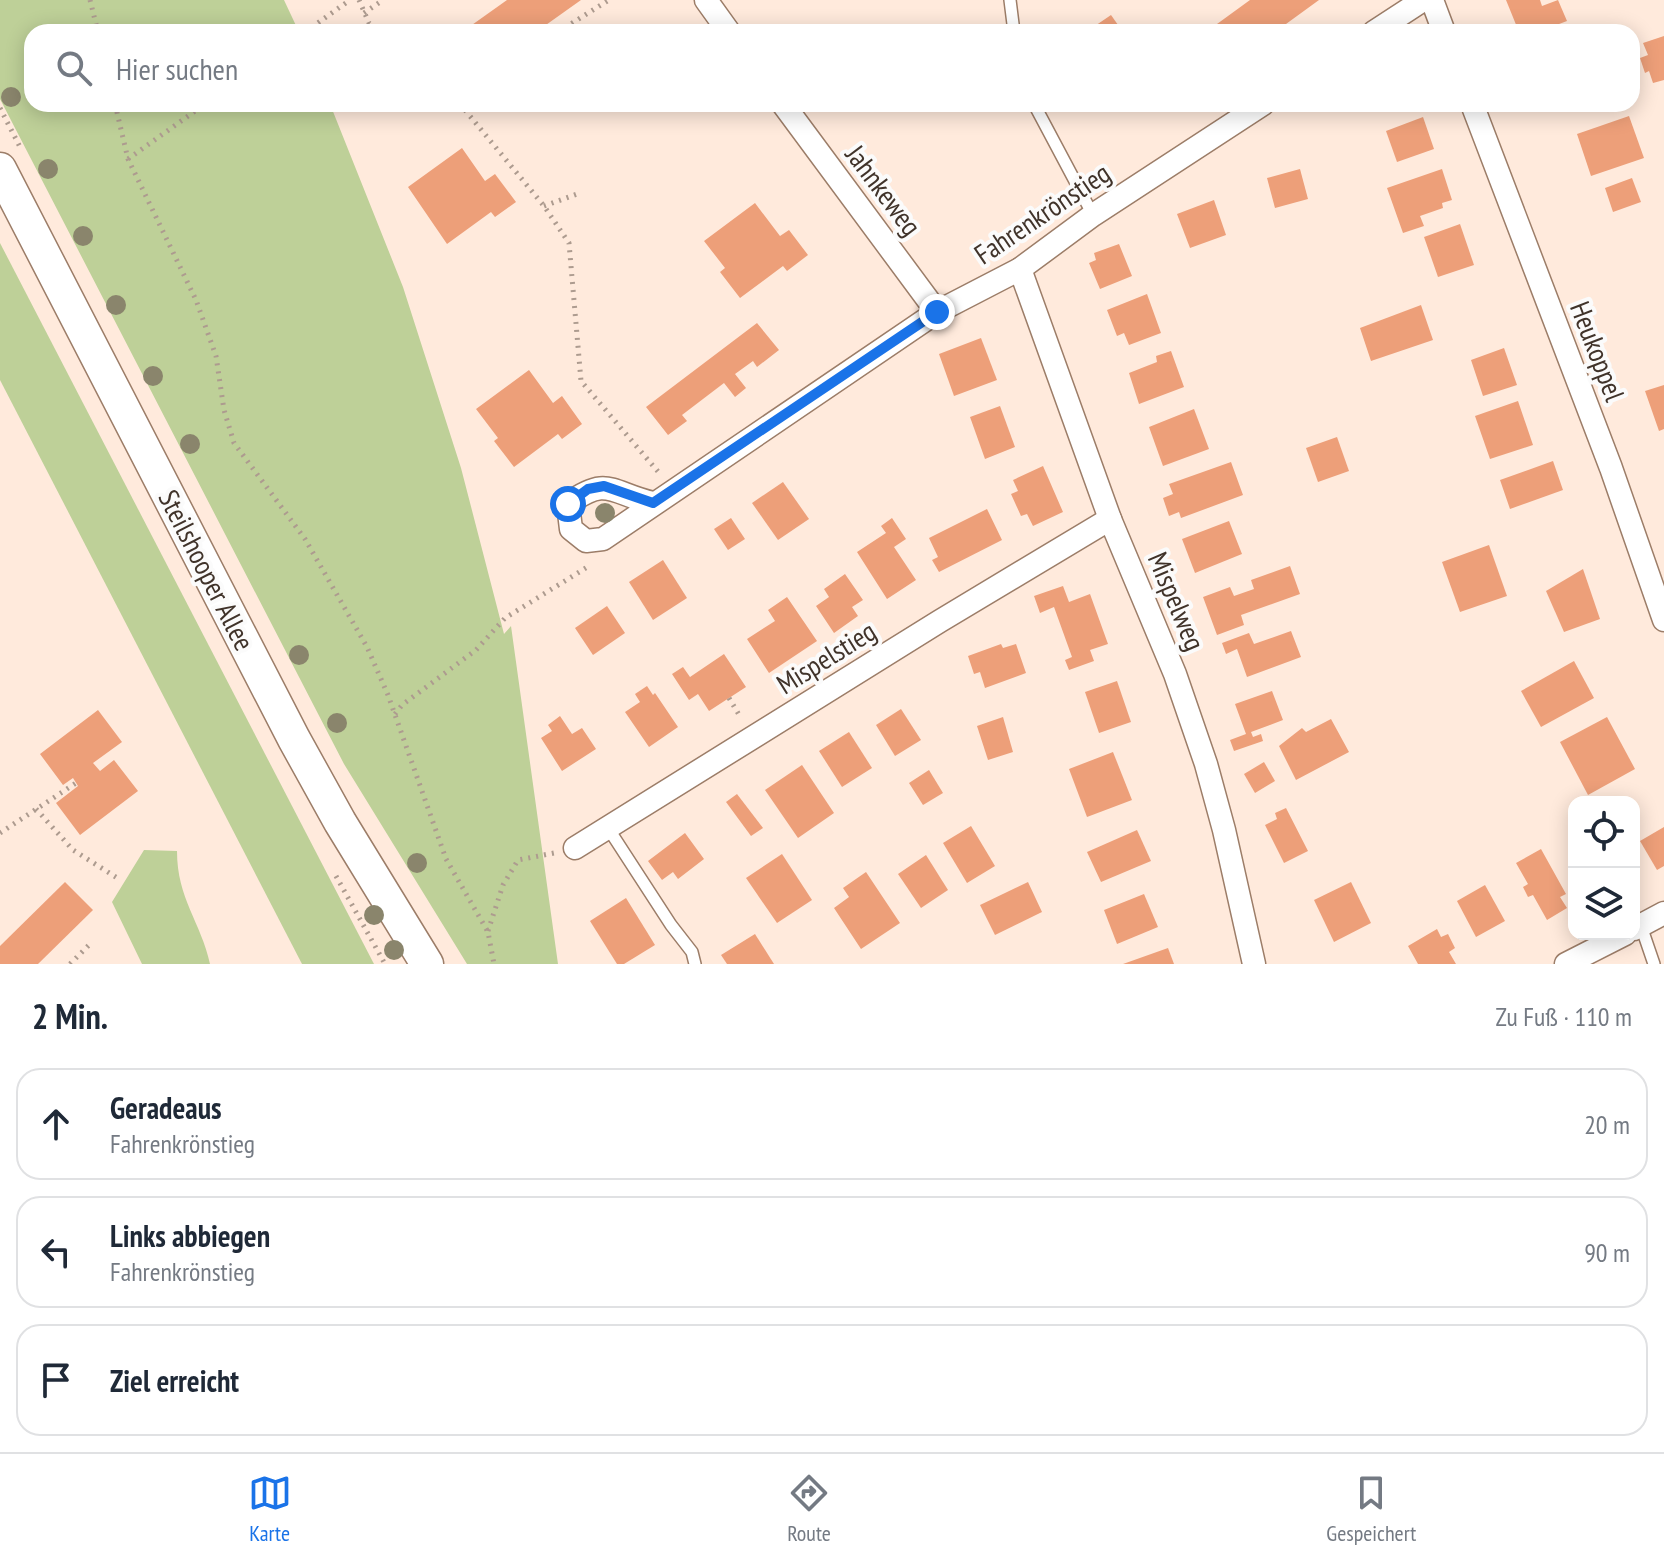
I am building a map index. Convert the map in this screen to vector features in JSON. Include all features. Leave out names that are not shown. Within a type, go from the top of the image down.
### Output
[{"type":"main road","name":"Steilshooper Allee","points":[[0,169],[294,739],[340,822],[427,964]]},
{"type":"street","points":[[706,0],[723,24]]},
{"type":"street","points":[[1386,24],[1423,0]]},
{"type":"street","points":[[1432,0],[1441,24]]},
{"type":"street","name":"Jahnkeweg","points":[[789,112],[937,312]]},
{"type":"street","name":"Fahrenkrönstieg","points":[[603,539],[937,312],[1020,269],[1093,215],[1251,112]]},
{"type":"street","name":"Heukoppel","points":[[1475,112],[1611,468],[1664,620]]},
{"type":"street","name":"Mispelweg","points":[[1020,269],[1110,519],[1175,674],[1206,764],[1254,964]]},
{"type":"street","points":[[603,539],[586,541],[571,529],[568,504],[588,489],[604,486],[653,503]]},
{"type":"street","name":"Mispelstieg","points":[[575,848],[1110,519]]},
{"type":"street","points":[[1640,926],[1664,913]]},
{"type":"street","points":[[1566,964],[1613,940]]},
{"type":"lane","points":[[1010,0],[1013,24]]},
{"type":"lane","points":[[1038,112],[1093,215]]},
{"type":"lane","points":[[608,828],[692,952],[695,964]]},
{"type":"lane","points":[[1639,940],[1654,964]]},
{"type":"path","points":[[90,0],[96,24]]},
{"type":"path","points":[[316,24],[350,0]]},
{"type":"path","points":[[359,0],[370,24]]},
{"type":"path","points":[[364,13],[383,0]]},
{"type":"path","points":[[571,24],[609,0]]},
{"type":"path","points":[[117,112],[128,159],[196,300],[216,356],[224,410],[234,443],[305,539],[367,647],[446,859],[488,932],[494,964]]},
{"type":"path","points":[[128,159],[194,112]]},
{"type":"path","points":[[467,112],[544,206],[569,243],[581,381],[662,477],[676,488]]},
{"type":"path","points":[[544,206],[577,194]]},
{"type":"path","points":[[394,715],[402,705],[476,650],[505,618],[603,557],[603,539]]},
{"type":"path","points":[[0,833],[76,783]]},
{"type":"path","points":[[36,809],[73,850],[119,879]]},
{"type":"path","points":[[488,932],[503,885],[518,860],[575,848]]},
{"type":"path","points":[[70,964],[89,945]]},
{"type":"green space","points":[[0,0],[284,0],[295,24],[24,24],[24,112],[333,112],[403,287],[461,468],[504,634],[511,626],[558,964],[467,964],[344,764],[0,99]]},
{"type":"green space","points":[[0,243],[374,964],[302,964],[0,380]]},
{"type":"green space","points":[[144,850],[177,851],[185,897],[210,964],[142,964],[112,902]]},
{"type":"building","points":[[507,0],[581,0],[547,24],[473,24]]},
{"type":"building","points":[[1250,0],[1319,0],[1286,24],[1217,24]]},
{"type":"building","points":[[1506,0],[1540,0],[1542,6],[1558,0],[1567,21],[1559,24],[1516,24]]},
{"type":"building","points":[[1111,15],[1117,24],[1098,24]]},
{"type":"building","points":[[1664,36],[1664,80],[1653,83],[1649,71],[1645,73],[1640,58],[1648,55],[1643,43]]},
{"type":"building","points":[[1629,116],[1644,158],[1591,176],[1577,134]]},
{"type":"building","points":[[1423,117],[1434,149],[1397,162],[1386,131]]},
{"type":"building","points":[[462,148],[485,181],[495,174],[516,202],[495,217],[491,212],[447,244],[408,187]]},
{"type":"building","points":[[1300,169],[1308,199],[1275,208],[1267,178]]},
{"type":"building","points":[[1442,169],[1452,200],[1442,203],[1443,208],[1420,216],[1424,226],[1403,233],[1387,188]]},
{"type":"building","points":[[1632,178],[1641,202],[1613,212],[1605,188]]},
{"type":"building","points":[[1214,200],[1226,235],[1190,248],[1177,214]]},
{"type":"building","points":[[755,203],[780,236],[789,230],[808,255],[787,271],[783,266],[740,298],[720,272],[725,268],[704,241]]},
{"type":"building","points":[[1460,224],[1474,265],[1438,277],[1424,237]]},
{"type":"building","points":[[1119,244],[1132,276],[1100,289],[1089,263],[1096,260],[1094,253]]},
{"type":"building","points":[[1147,294],[1161,333],[1129,345],[1124,333],[1117,336],[1107,310]]},
{"type":"building","points":[[1421,305],[1433,340],[1371,361],[1360,328]]},
{"type":"building","points":[[757,323],[779,350],[757,367],[753,361],[735,374],[746,388],[735,397],[724,383],[682,415],[687,421],[668,435],[646,407]]},
{"type":"building","points":[[981,338],[997,380],[954,396],[939,354]]},
{"type":"building","points":[[1504,348],[1517,385],[1483,396],[1471,360]]},
{"type":"building","points":[[1171,351],[1184,387],[1139,404],[1129,373],[1157,362],[1156,356]]},
{"type":"building","points":[[529,370],[553,403],[562,396],[582,424],[562,439],[558,434],[514,467],[494,441],[498,438],[476,409]]},
{"type":"building","points":[[1664,385],[1664,429],[1659,431],[1645,391]]},
{"type":"building","points":[[1518,401],[1533,445],[1490,459],[1475,416]]},
{"type":"building","points":[[1000,406],[1015,447],[985,459],[970,417]]},
{"type":"building","points":[[1194,409],[1209,449],[1163,466],[1149,427]]},
{"type":"building","points":[[1337,437],[1349,471],[1318,482],[1306,448]]},
{"type":"building","points":[[1553,461],[1563,490],[1510,509],[1500,480]]},
{"type":"building","points":[[1231,462],[1243,495],[1181,518],[1179,512],[1169,516],[1163,498],[1173,494],[1169,484]]},
{"type":"building","points":[[1043,466],[1063,512],[1033,526],[1027,514],[1021,516],[1011,494],[1018,491],[1013,480]]},
{"type":"building","points":[[783,482],[809,519],[778,540],[752,503]]},
{"type":"building","points":[[987,509],[1002,540],[939,572],[932,560],[938,557],[929,538]]},
{"type":"building","points":[[731,518],[745,539],[728,550],[714,529]]},
{"type":"building","points":[[892,518],[906,539],[894,547],[916,580],[887,599],[857,552],[886,533],[881,526]]},
{"type":"building","points":[[1229,521],[1242,554],[1195,573],[1182,539]]},
{"type":"building","points":[[1489,545],[1507,596],[1460,612],[1442,562]]},
{"type":"building","points":[[663,560],[687,598],[653,620],[629,582]]},
{"type":"building","points":[[1290,566],[1300,594],[1241,615],[1244,625],[1217,635],[1203,597],[1230,587],[1234,596],[1254,589],[1251,580]]},
{"type":"building","points":[[1583,569],[1600,619],[1564,632],[1546,591]]},
{"type":"building","points":[[845,574],[863,600],[852,607],[858,616],[834,633],[816,606],[829,597],[824,589]]},
{"type":"building","points":[[1063,586],[1069,602],[1090,594],[1108,644],[1090,650],[1094,661],[1069,670],[1065,660],[1072,657],[1054,607],[1040,613],[1034,596]]},
{"type":"building","points":[[787,597],[817,641],[769,673],[747,639],[775,621],[768,610]]},
{"type":"building","points":[[607,606],[625,633],[593,655],[575,628]]},
{"type":"building","points":[[1291,631],[1301,657],[1247,677],[1237,649],[1226,654],[1222,643],[1249,633],[1254,644]]},
{"type":"building","points":[[1001,644],[1003,648],[1016,644],[1026,673],[985,688],[980,672],[974,674],[968,656]]},
{"type":"building","points":[[724,654],[746,687],[709,711],[698,694],[689,700],[672,674],[683,667],[690,677]]},
{"type":"building","points":[[1574,661],[1594,698],[1541,727],[1521,691]]},
{"type":"building","points":[[1117,681],[1131,722],[1099,733],[1085,692]]},
{"type":"building","points":[[647,686],[678,727],[649,747],[625,712],[640,702],[635,694]]},
{"type":"building","points":[[1272,691],[1283,720],[1251,732],[1253,737],[1261,734],[1263,741],[1234,751],[1230,740],[1246,734],[1235,704]]},
{"type":"building","points":[[901,709],[921,740],[895,756],[876,725]]},
{"type":"building","points":[[98,710],[122,742],[93,763],[100,771],[114,760],[138,791],[80,835],[56,803],[78,786],[73,778],[63,785],[40,754]]},
{"type":"building","points":[[560,716],[572,734],[582,728],[596,749],[562,771],[541,738],[552,731],[548,725]]},
{"type":"building","points":[[1003,717],[1013,752],[988,760],[977,726]]},
{"type":"building","points":[[1607,717],[1635,769],[1588,795],[1560,742]]},
{"type":"building","points":[[1331,719],[1349,752],[1296,780],[1279,746],[1302,728],[1306,732]]},
{"type":"building","points":[[849,732],[872,768],[842,787],[819,751]]},
{"type":"building","points":[[1113,752],[1132,800],[1087,817],[1069,769]]},
{"type":"building","points":[[1264,762],[1275,781],[1255,793],[1244,774]]},
{"type":"building","points":[[802,765],[834,813],[798,838],[765,790]]},
{"type":"building","points":[[929,770],[943,793],[923,805],[909,783]]},
{"type":"building","points":[[737,794],[763,828],[751,836],[726,802]]},
{"type":"building","points":[[1286,808],[1308,851],[1284,863],[1265,825],[1277,819],[1275,813]]},
{"type":"building","points":[[971,826],[995,866],[967,883],[943,843]]},
{"type":"building","points":[[1664,827],[1664,866],[1657,870],[1640,841]]},
{"type":"building","points":[[1137,830],[1151,861],[1101,882],[1087,852]]},
{"type":"building","points":[[685,833],[704,859],[678,879],[673,872],[662,880],[648,861]]},
{"type":"building","points":[[1541,849],[1566,894],[1560,897],[1567,908],[1547,920],[1533,895],[1528,897],[1523,887],[1528,884],[1516,863]]},
{"type":"building","points":[[782,854],[812,900],[777,923],[746,878]]},
{"type":"building","points":[[926,855],[948,890],[921,908],[898,874]]},
{"type":"building","points":[[866,872],[900,923],[861,949],[834,908],[849,897],[843,888]]},
{"type":"building","points":[[65,882],[93,910],[38,964],[0,964],[0,946]]},
{"type":"building","points":[[1028,882],[1042,912],[995,935],[980,905]]},
{"type":"building","points":[[1351,882],[1371,923],[1334,942],[1314,900]]},
{"type":"building","points":[[1485,885],[1505,921],[1476,937],[1457,901]]},
{"type":"building","points":[[1144,894],[1158,927],[1117,944],[1104,910]]},
{"type":"building","points":[[626,898],[655,945],[624,964],[617,964],[590,921]]},
{"type":"building","points":[[1437,929],[1441,937],[1448,934],[1455,948],[1449,952],[1456,964],[1418,964],[1408,946]]},
{"type":"building","points":[[755,934],[774,964],[727,964],[721,955]]},
{"type":"building","points":[[1168,948],[1174,964],[1123,964]]},
{"type":"route","points":[[568,504],[588,489],[604,486],[653,503],[937,312]]}]
